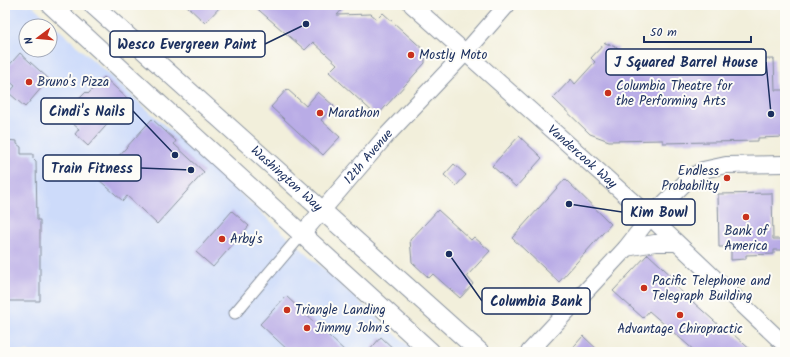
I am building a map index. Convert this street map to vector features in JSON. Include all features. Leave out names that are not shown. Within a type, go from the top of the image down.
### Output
[{"type":"main road","points":[[51,5],[431,352]]},
{"type":"main road","name":"Washington Way","points":[[93,5],[480,352]]},
{"type":"street","name":"Vandercook Way","points":[[412,5],[650,217],[785,345]]},
{"type":"street","name":"12th Avenue","points":[[235,312],[386,136],[465,53],[507,5]]},
{"type":"street","points":[[529,352],[626,248],[650,217],[690,178],[704,170],[726,166],[785,164]]},
{"type":"street","points":[[626,248],[655,243],[676,243]]},
{"type":"shaded area","points":[[5,5],[32,5],[46,18],[18,18],[18,58],[58,58],[58,29],[415,352],[5,352]]},
{"type":"building","points":[[186,5],[222,5],[205,23]]},
{"type":"building","points":[[253,5],[346,5],[337,15],[371,14],[377,19],[383,13],[425,51],[425,63],[377,116],[329,72],[337,64],[313,42],[305,50]]},
{"type":"building","points":[[605,43],[618,48],[616,53],[635,61],[774,59],[775,90],[785,90],[785,137],[758,138],[758,141],[663,143],[663,140],[609,141],[590,134],[553,98],[571,79],[575,84],[595,62],[591,58]]},
{"type":"building","name":"Bruno's Pizza","points":[[18,55],[18,58],[26,58],[49,79],[25,107],[9,93],[15,86],[5,77],[5,70]]},
{"type":"building","points":[[104,77],[129,100],[88,146],[75,134],[79,129],[72,123],[85,108],[77,101],[86,92],[88,94]]},
{"type":"building","name":"Marathon","points":[[287,89],[306,106],[318,92],[334,106],[321,120],[340,137],[323,155],[271,107]]},
{"type":"building","points":[[152,119],[176,141],[174,144],[204,172],[157,224],[127,196],[123,201],[98,179]]},
{"type":"building","points":[[519,136],[542,158],[516,187],[492,166]]},
{"type":"building","points":[[5,140],[17,141],[17,144],[21,147],[21,154],[33,154],[33,158],[36,161],[37,220],[40,220],[40,301],[5,301]]},
{"type":"building","points":[[454,164],[466,175],[456,186],[444,175]]},
{"type":"building","points":[[565,179],[611,224],[559,282],[512,238]]},
{"type":"building","name":"Bank of America","points":[[772,193],[773,239],[785,239],[785,250],[774,250],[774,254],[746,255],[746,259],[731,260],[731,247],[719,247],[718,194]]},
{"type":"building","points":[[438,210],[471,240],[474,237],[490,251],[467,276],[473,284],[460,298],[433,274],[429,278],[412,262],[410,240]]},
{"type":"building","name":"Arby's","points":[[232,211],[249,226],[213,267],[196,252]]},
{"type":"building","points":[[648,254],[677,281],[674,285],[722,328],[724,326],[753,352],[696,352],[649,311],[643,318],[613,291]]},
{"type":"building","name":"Triangle Landing","points":[[286,296],[346,352],[290,352],[260,324]]},
{"type":"building","points":[[583,336],[600,352],[569,352]]},
{"type":"building","points":[[381,337],[397,352],[368,352]]},
{"type":"place","name":"Wesco Evergreen Paint","points":[[306,24]]},
{"type":"place","name":"Mostly Moto","points":[[411,55]]},
{"type":"place","name":"Bruno's Pizza","points":[[29,82]]},
{"type":"place","name":"Columbia Theatre for the Performing Arts","points":[[608,93]]},
{"type":"place","name":"Marathon","points":[[320,113]]},
{"type":"place","name":"J Squared Barrel House","points":[[771,114]]},
{"type":"place","name":"Cindi's Nails","points":[[175,155]]},
{"type":"place","name":"Train Fitness","points":[[191,170]]},
{"type":"place","name":"Endless Probability","points":[[727,178]]},
{"type":"place","name":"Kim Bowl","points":[[569,204]]},
{"type":"place","name":"Bank of America","points":[[746,217]]},
{"type":"place","name":"Arby's","points":[[222,239]]},
{"type":"place","name":"Columbia Bank","points":[[449,254]]},
{"type":"place","name":"Pacific Telephone and Telegraph Building","points":[[644,288]]},
{"type":"place","name":"Triangle Landing","points":[[287,310]]},
{"type":"place","name":"Advantage Chiropractic","points":[[680,315]]},
{"type":"place","name":"Jimmy John's","points":[[307,328]]}]
